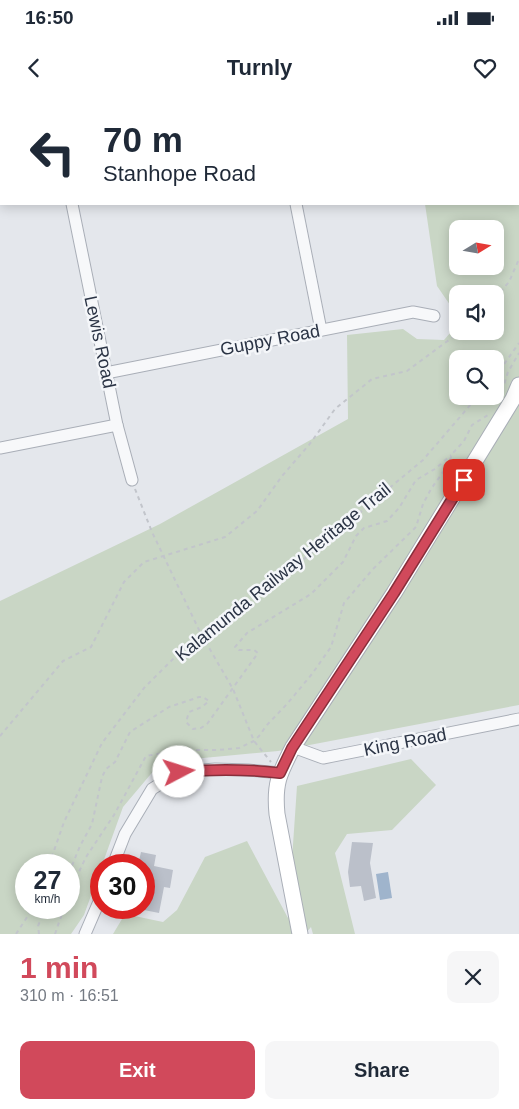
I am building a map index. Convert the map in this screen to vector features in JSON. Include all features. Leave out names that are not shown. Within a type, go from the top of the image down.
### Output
[{"type":"street","name":"Lewis Road","points":[[72,205],[117,425],[132,480]]},
{"type":"street","points":[[296,205],[322,330]]},
{"type":"street","name":"Guppy Road","points":[[106,373],[413,312],[434,316]]},
{"type":"street","points":[[300,934],[277,814],[275,795],[280,773],[292,748],[394,593],[513,399],[519,385]]},
{"type":"street","points":[[0,448],[117,425]]},
{"type":"street","name":"King Road","points":[[292,748],[323,758],[519,719]]},
{"type":"street","points":[[117,854],[125,834],[152,789],[179,772],[215,769],[280,773]]},
{"type":"street","points":[[84,934],[91,919]]},
{"type":"path","points":[[504,287],[519,258]]},
{"type":"path","points":[[0,736],[63,661],[91,647],[124,582],[144,562],[225,537],[257,511],[335,409],[372,380],[407,371],[449,340]]},
{"type":"path","points":[[504,365],[519,344]]},
{"type":"path","points":[[504,385],[508,372],[519,352]]},
{"type":"path","name":"Kalamunda Railway Heritage Trail","points":[[53,854],[64,822],[102,743],[144,688],[194,638],[292,568],[423,460],[470,405]]},
{"type":"path","points":[[77,854],[92,824],[102,777],[106,769],[116,762],[130,732],[169,708],[203,697],[209,701],[202,708],[189,712],[186,722],[193,729],[201,728],[207,724],[258,653],[254,650],[239,650],[235,647],[247,633],[311,594],[343,562],[356,536],[364,528],[387,521],[399,508],[416,480],[435,469],[452,454],[464,441],[472,425],[490,414]]},
{"type":"path","points":[[80,870],[146,756],[181,750],[239,748],[254,741],[312,674],[331,647],[344,603],[373,568],[416,526],[423,504],[448,465],[452,454]]},
{"type":"path","points":[[132,480],[152,532],[201,634],[233,689],[254,741],[280,773]]},
{"type":"path","points":[[16,934],[26,919]]},
{"type":"path","points":[[39,934],[38,926],[41,919]]},
{"type":"path","points":[[55,934],[60,919]]},
{"type":"green space","points":[[425,205],[519,205],[519,705],[278,751],[161,762],[123,807],[106,854],[90,854],[90,898],[84,915],[71,934],[0,934],[0,601],[160,524],[348,419],[347,335],[403,329],[417,339],[444,340],[449,334],[449,340],[504,340],[504,285],[449,285],[449,303],[437,286]]},
{"type":"green space","points":[[411,759],[436,785],[392,830],[347,834],[335,853],[355,934],[313,934],[311,927],[305,934],[113,934],[122,919],[149,919],[163,922],[177,910],[205,857],[247,841],[288,918],[297,786]]},
{"type":"water","points":[[388,872],[392,898],[380,900],[376,874]]},
{"type":"building","points":[[352,842],[373,843],[370,863],[376,898],[364,901],[361,886],[350,887],[348,872]]},
{"type":"building","points":[[155,866],[173,870],[170,888],[164,887],[159,913],[155,912]]},
{"type":"route","points":[[179,772],[215,769],[280,773],[292,748],[394,593],[464,480]]}]
